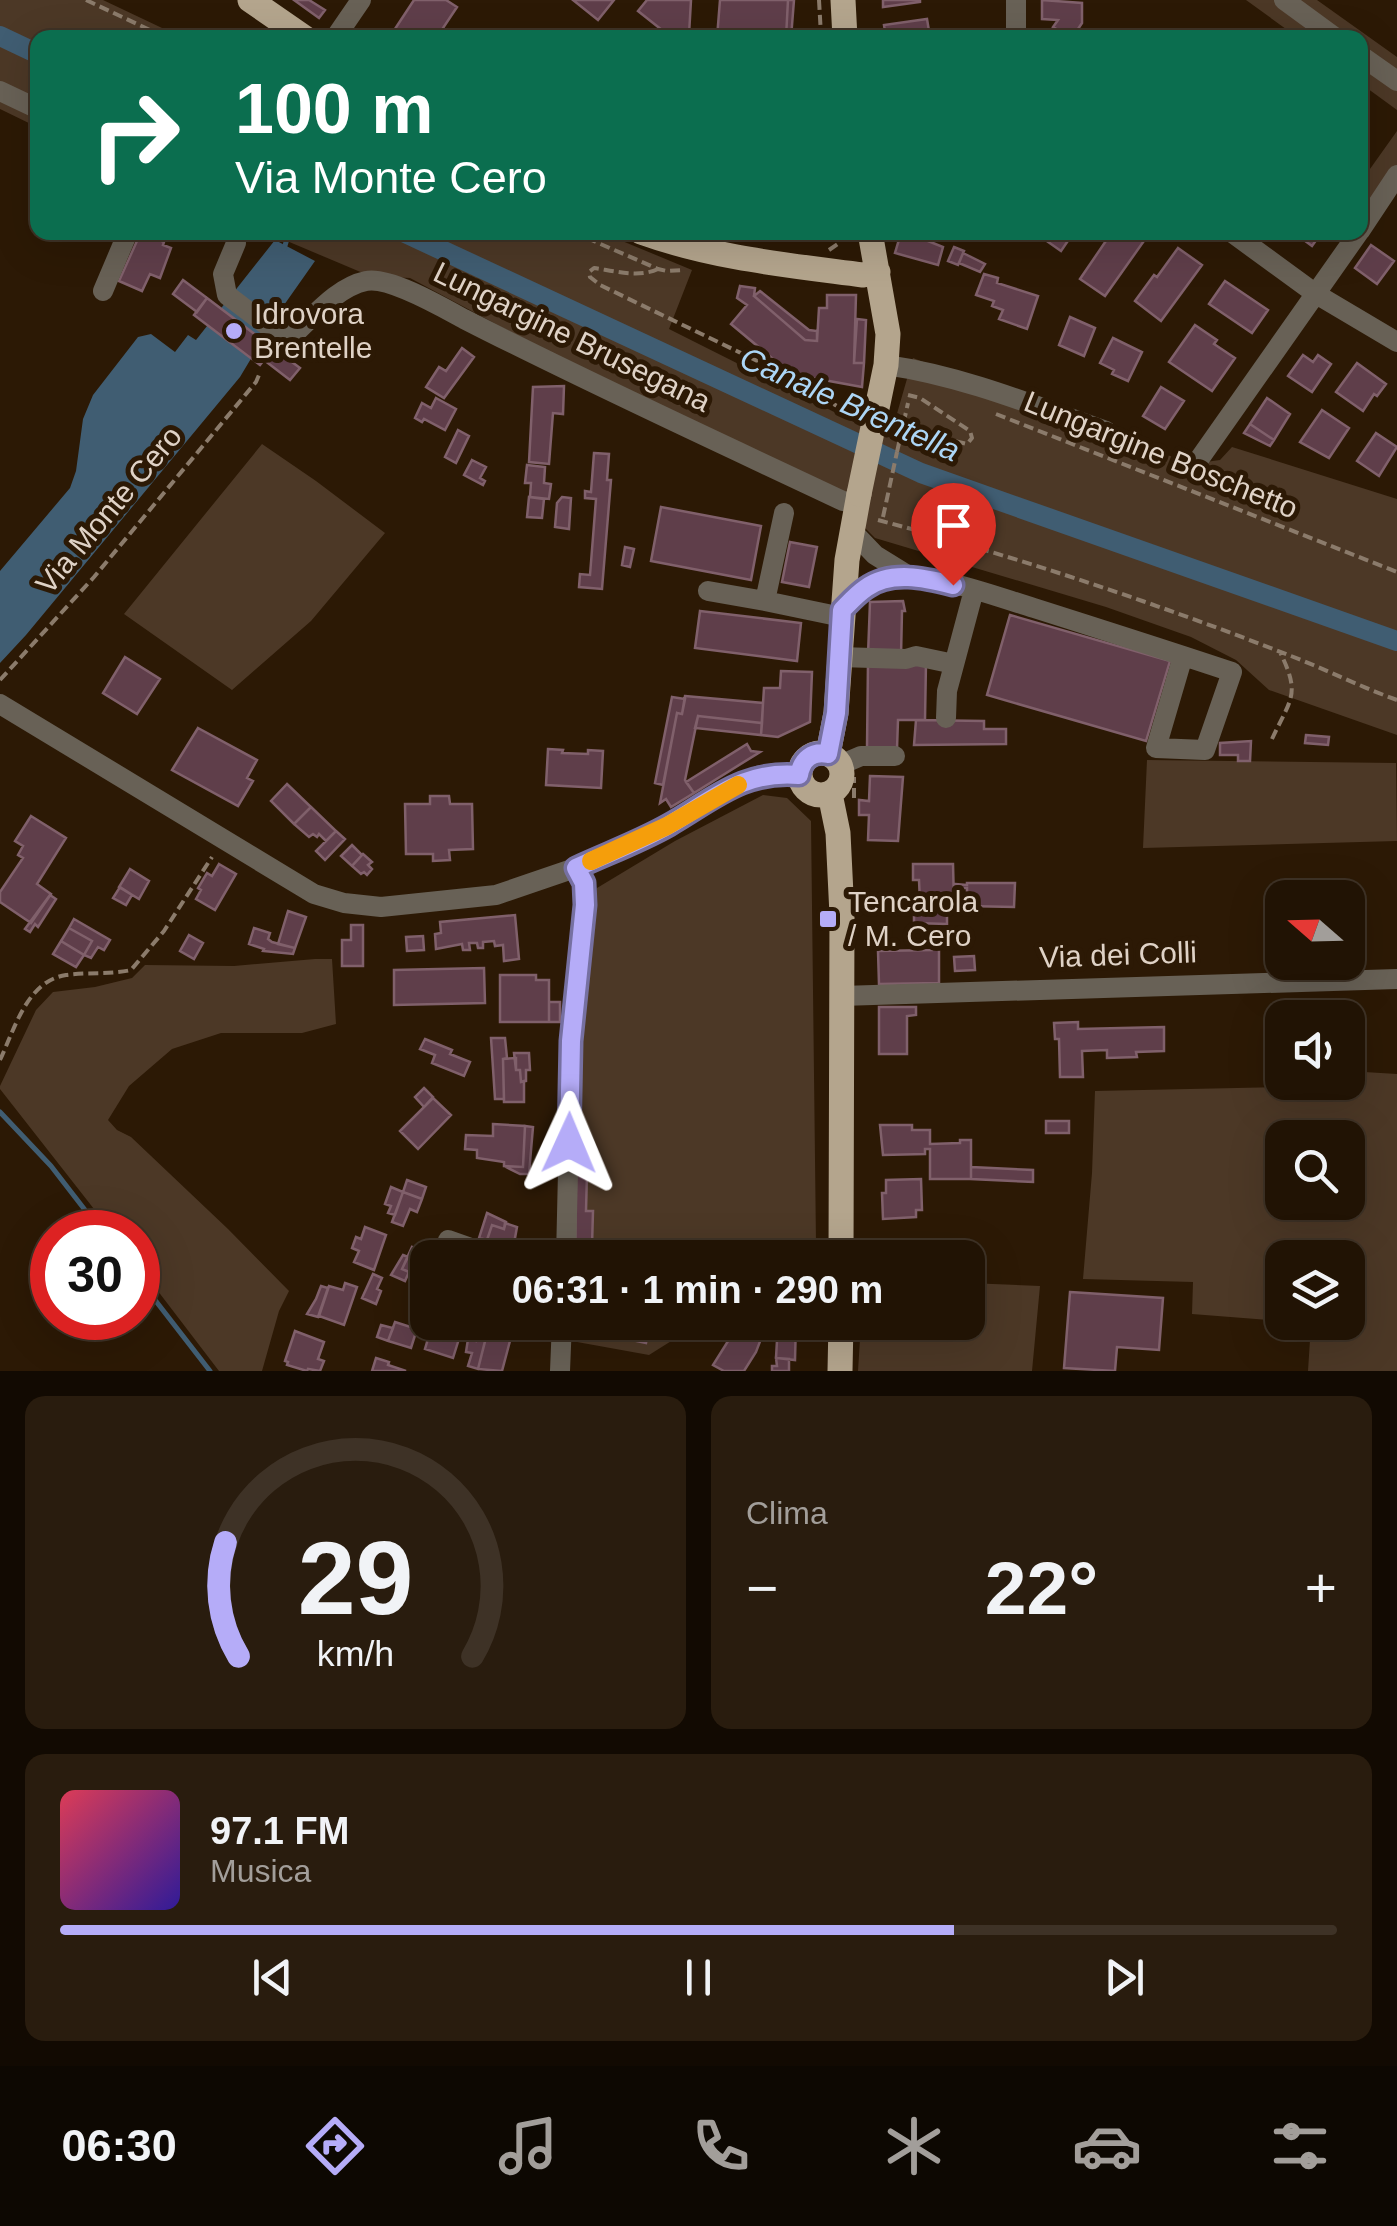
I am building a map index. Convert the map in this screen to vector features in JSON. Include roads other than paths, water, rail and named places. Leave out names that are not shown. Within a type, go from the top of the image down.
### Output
[{"type":"main road","points":[[250,0],[293,30]]},
{"type":"main road","points":[[843,0],[844,30]]},
{"type":"main road","points":[[663,240],[737,259],[862,275],[878,272]]},
{"type":"main road","points":[[834,759],[814,754],[803,762],[799,775],[809,793],[830,794],[841,782],[834,759],[842,614],[852,531],[877,419],[888,334],[872,240]]},
{"type":"main road","points":[[830,794],[838,833],[842,915],[841,1240]]},
{"type":"main road","points":[[840,1371],[841,1340]]},
{"type":"street","points":[[340,30],[361,0]]},
{"type":"street","points":[[1016,0],[1016,30]]},
{"type":"street","points":[[1284,0],[1325,30]]},
{"type":"street","points":[[1368,60],[1397,81]]},
{"type":"street","points":[[0,91],[30,105]]},
{"type":"street","points":[[1368,220],[1397,175]]},
{"type":"street","points":[[103,290],[125,240]]},
{"type":"street","name":"Lungargine Brusegana","points":[[235,240],[224,274],[226,295],[277,333],[293,335],[343,290],[369,280],[408,290],[843,501],[858,499]]},
{"type":"street","points":[[1242,240],[1316,294],[1397,342]]},
{"type":"street","points":[[1200,458],[1354,240]]},
{"type":"street","points":[[885,370],[980,385],[1106,431]]},
{"type":"street","points":[[765,601],[784,513]]},
{"type":"street","points":[[852,531],[875,554],[909,576],[974,590],[1183,656],[1232,672],[1205,750],[1156,748],[1183,656]]},
{"type":"street","points":[[708,590],[842,614],[867,586],[909,576]]},
{"type":"street","points":[[946,718],[947,690],[974,590]]},
{"type":"street","points":[[839,658],[916,656],[954,664]]},
{"type":"street","points":[[0,704],[314,894],[344,903],[382,907],[496,895],[576,868],[667,826],[748,780],[799,775]]},
{"type":"street","points":[[834,759],[895,756]]},
{"type":"street","points":[[566,1240],[571,1041],[585,905],[584,883],[576,868]]},
{"type":"street","name":"Via dei Colli","points":[[841,996],[1397,979]]},
{"type":"street","points":[[560,1371],[561,1340]]},
{"type":"water","points":[[275,240],[315,261],[240,377],[0,663],[0,571],[70,488],[83,419],[93,395],[138,337],[151,334],[175,352],[188,335],[196,340]]},
{"type":"waterway","name":"Canale Brentella","points":[[0,36],[30,50]]},
{"type":"waterway","points":[[284,249],[287,240]]},
{"type":"waterway","name":"Canale Brentella","points":[[420,240],[921,473],[1397,641]]},
{"type":"waterway","points":[[0,1112],[51,1166],[85,1210]]},
{"type":"waterway","points":[[160,1306],[210,1371]]},
{"type":"place","name":"Idrovora Brentelle","points":[[234,331]]},
{"type":"place","name":"Tencarola / M. Cero","points":[[828,919]]}]
